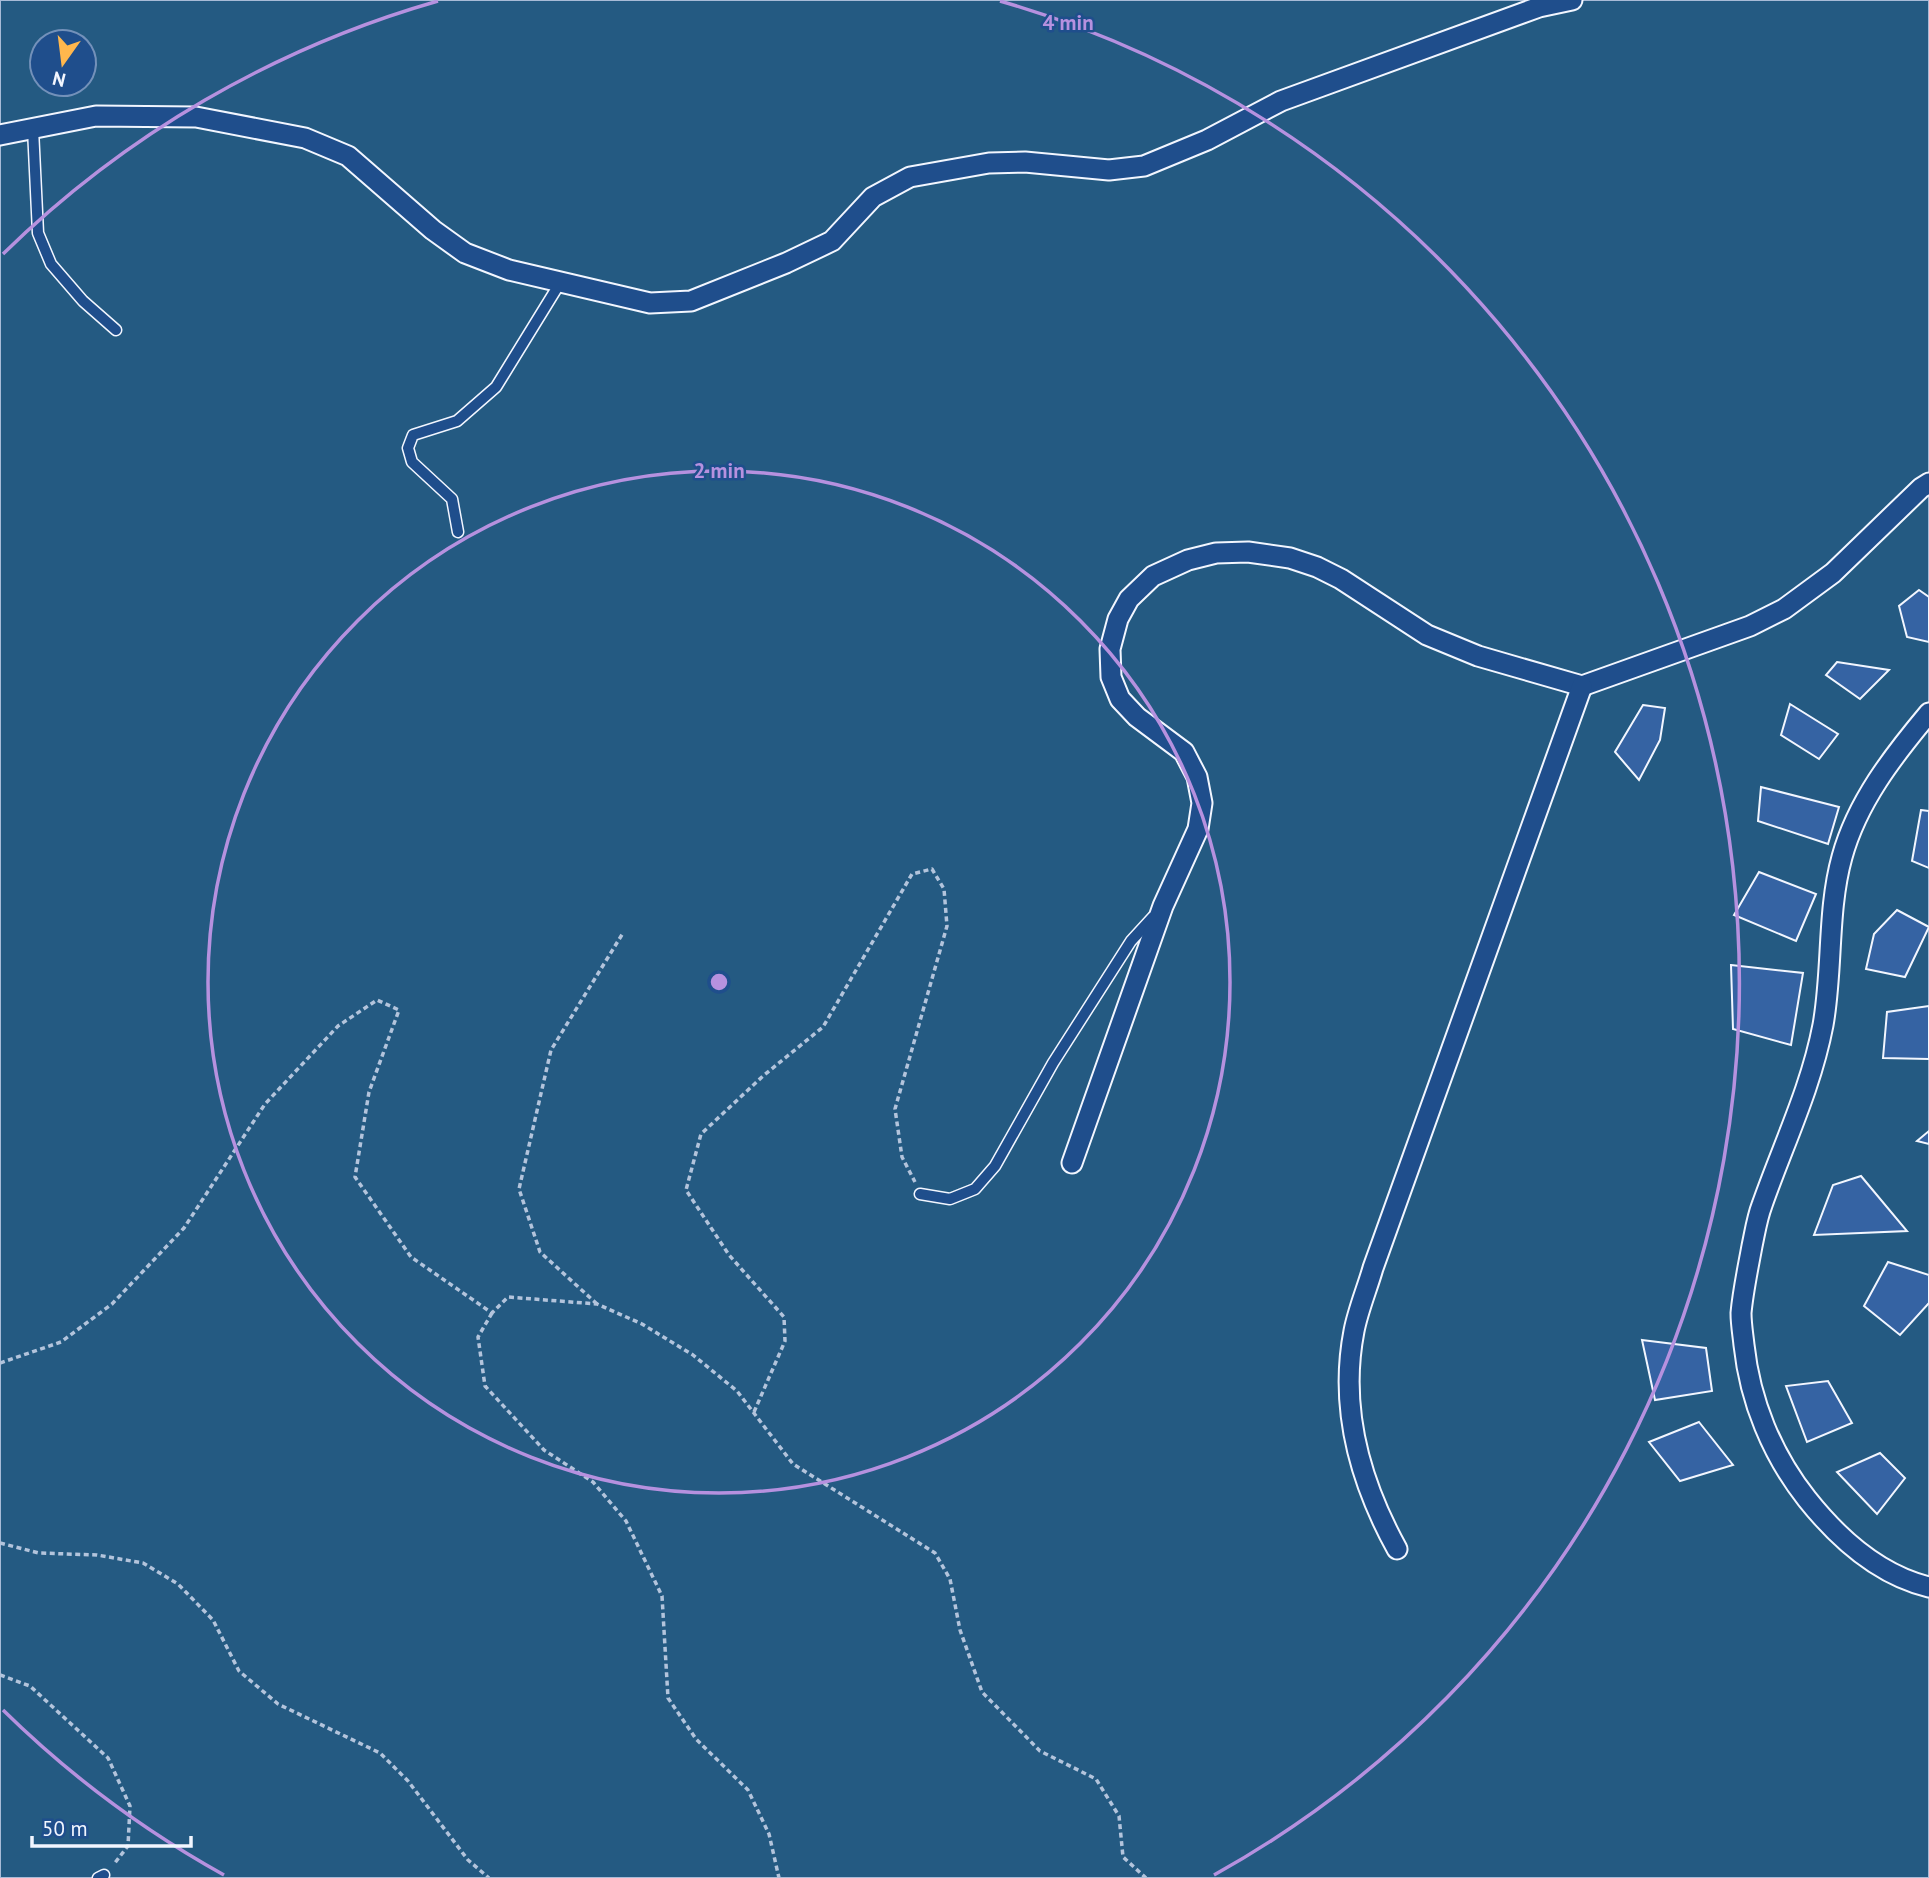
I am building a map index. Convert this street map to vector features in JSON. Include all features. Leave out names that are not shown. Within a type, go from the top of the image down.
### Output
[{"type":"street","points":[[0,135],[96,116],[196,117],[305,138],[348,156],[432,230],[465,253],[509,270],[650,303],[691,301],[832,242],[873,197],[911,177],[989,163],[1036,163],[1109,170],[1144,166],[1207,140],[1281,101],[1539,7],[1572,0]]},
{"type":"street","points":[[1072,1163],[1163,906],[1198,829],[1202,803],[1197,777],[1184,752],[1137,717],[1120,699],[1111,677],[1110,649],[1118,619],[1129,599],[1153,576],[1188,560],[1216,553],[1248,552],[1290,558],[1341,579],[1427,635],[1478,656],[1582,686],[1750,626],[1784,609],[1833,573],[1929,483]]},
{"type":"street","points":[[1397,1549],[1367,1488],[1354,1440],[1349,1388],[1354,1331],[1373,1268],[1582,686]]},
{"type":"street","points":[[1929,713],[1892,757],[1864,804],[1842,856],[1834,908],[1823,1024],[1802,1102],[1761,1207],[1741,1315],[1747,1371],[1762,1423],[1791,1480],[1844,1541],[1882,1567],[1929,1587]]},
{"type":"lane","points":[[33,128],[38,233],[51,264],[83,301],[116,330]]},
{"type":"lane","points":[[458,532],[452,499],[412,462],[408,448],[413,435],[457,421],[496,387],[560,282]]},
{"type":"lane","points":[[920,1194],[950,1199],[975,1189],[995,1166],[1053,1063],[1131,941],[1163,906]]},
{"type":"path","points":[[754,1413],[785,1341],[784,1317],[729,1255],[687,1190],[701,1134],[763,1076],[823,1027],[912,874],[932,869],[944,889],[947,926],[895,1109],[902,1157],[920,1194]]},
{"type":"path","points":[[623,933],[551,1050],[519,1189],[540,1252],[597,1304],[642,1324],[693,1355],[737,1391],[793,1464],[935,1553],[950,1579],[960,1630],[982,1692],[1040,1751],[1097,1779],[1119,1816],[1123,1857],[1146,1878]]},
{"type":"path","points":[[0,1363],[61,1342],[112,1304],[184,1228],[265,1104],[338,1026],[377,1000],[399,1010],[369,1092],[355,1177],[411,1257],[492,1313]]},
{"type":"path","points":[[597,1304],[508,1297],[492,1313],[478,1337],[485,1385],[544,1450],[593,1482],[626,1521],[662,1596],[668,1698],[696,1739],[748,1790],[769,1833],[779,1878]]},
{"type":"path","points":[[0,1543],[39,1553],[97,1555],[143,1563],[178,1584],[213,1620],[239,1671],[278,1704],[380,1754],[408,1781],[468,1860],[489,1878]]},
{"type":"path","points":[[0,1675],[30,1686],[108,1758],[130,1805],[128,1846],[101,1877]]},
{"type":"shaded area","points":[[0,0],[1929,0],[1929,1878],[0,1878]]},
{"type":"building","points":[[1919,590],[1929,597],[1929,642],[1907,637],[1899,606]]},
{"type":"building","points":[[1837,662],[1889,670],[1860,699],[1826,675]]},
{"type":"building","points":[[1790,704],[1838,734],[1819,759],[1781,735]]},
{"type":"building","points":[[1643,705],[1665,708],[1660,740],[1639,780],[1615,752]]},
{"type":"building","points":[[1761,787],[1839,807],[1828,844],[1758,821]]},
{"type":"building","points":[[1921,810],[1929,811],[1929,868],[1912,861]]},
{"type":"building","points":[[1759,872],[1816,894],[1796,941],[1734,915]]},
{"type":"building","points":[[1897,910],[1929,927],[1905,977],[1866,969],[1874,934]]},
{"type":"building","points":[[1731,965],[1803,973],[1791,1045],[1733,1029]]},
{"type":"building","points":[[1929,1006],[1929,1059],[1883,1058],[1887,1012]]},
{"type":"building","points":[[1929,1131],[1929,1144],[1917,1141]]},
{"type":"building","points":[[1861,1176],[1907,1231],[1814,1235],[1833,1185]]},
{"type":"building","points":[[1888,1262],[1929,1275],[1929,1303],[1900,1335],[1864,1306]]},
{"type":"building","points":[[1642,1340],[1706,1348],[1712,1391],[1655,1400]]},
{"type":"building","points":[[1828,1381],[1852,1423],[1807,1442],[1786,1386]]},
{"type":"building","points":[[1699,1422],[1733,1465],[1680,1481],[1649,1442]]},
{"type":"building","points":[[1880,1453],[1905,1478],[1877,1514],[1837,1472]]}]
